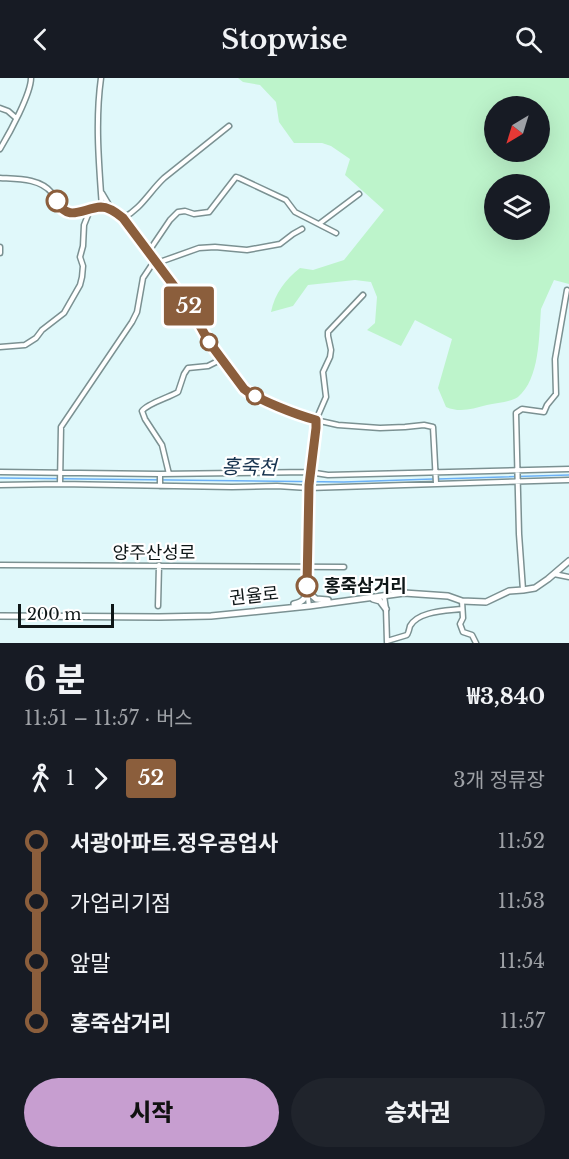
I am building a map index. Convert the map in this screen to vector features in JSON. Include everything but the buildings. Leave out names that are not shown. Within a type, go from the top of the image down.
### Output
[{"type":"main road","name":"권율로","points":[[0,616],[211,616],[404,593],[448,596],[462,601],[486,602],[509,591],[535,588],[569,561]]},
{"type":"main road","points":[[283,608],[301,603],[307,591],[316,599],[338,602]]},
{"type":"main road","points":[[386,609],[391,594]]},
{"type":"main road","points":[[368,598],[380,601],[386,609]]},
{"type":"street","points":[[0,149],[29,90],[31,78]]},
{"type":"street","points":[[0,347],[25,345],[36,338],[64,313],[80,285],[82,266],[80,256],[84,225],[99,202],[98,114],[101,78]]},
{"type":"street","points":[[0,108],[16,118]]},
{"type":"street","points":[[123,218],[142,203],[164,178],[230,126]]},
{"type":"street","points":[[149,251],[177,212],[184,211],[194,214],[208,212],[236,177],[286,200],[296,212],[336,233]]},
{"type":"street","points":[[0,178],[20,179],[42,185],[51,192],[66,212],[75,213],[102,207],[123,218],[189,306],[202,332],[249,393],[316,420],[338,425],[405,428],[424,425],[433,427],[436,483]]},
{"type":"street","points":[[99,189],[102,207]]},
{"type":"street","points":[[99,189],[112,211]]},
{"type":"street","points":[[319,224],[359,194]]},
{"type":"street","points":[[60,484],[61,427],[132,322],[137,312],[143,278],[156,261],[199,248],[247,250],[280,244],[302,229]]},
{"type":"street","points":[[0,247],[0,253]]},
{"type":"street","points":[[523,590],[516,413],[522,410],[544,412],[556,394],[555,359],[567,290]]},
{"type":"street","points":[[309,606],[307,567],[309,472],[316,420],[326,398],[323,372],[331,350],[328,332],[363,295]]},
{"type":"street","points":[[169,474],[162,446],[142,411],[144,407],[178,392],[188,368],[208,366],[222,359]]},
{"type":"street","points":[[0,472],[160,474],[309,472],[328,475],[569,469]]},
{"type":"street","points":[[160,474],[160,486]]},
{"type":"street","points":[[0,485],[232,487],[569,480]]},
{"type":"street","name":"양주산성로","points":[[0,565],[344,567]]},
{"type":"street","points":[[158,606],[159,566]]},
{"type":"street","points":[[554,574],[569,577]]},
{"type":"street","points":[[384,595],[387,642],[407,635],[410,626],[419,617],[462,609]]},
{"type":"street","points":[[462,601],[463,618],[460,624],[464,632],[472,635],[476,643]]},
{"type":"green space","points":[[238,78],[569,78],[569,284],[554,280],[541,309],[539,344],[531,379],[518,397],[466,410],[446,407],[438,388],[452,339],[415,320],[401,346],[367,330],[375,323],[377,297],[371,282],[355,280],[308,285],[293,306],[271,312],[285,282],[300,268],[313,270],[344,260],[384,210],[345,175],[350,159],[331,146],[322,143],[294,143],[279,122],[276,102],[260,85],[243,82]]},
{"type":"waterway","name":"홍죽천","points":[[438,479],[569,475]]},
{"type":"waterway","name":"홍죽천","points":[[0,478],[344,482],[433,479]]},
{"type":"bus line","name":"52","points":[[57,201],[66,212],[75,213],[102,207],[123,218],[194,313],[202,332],[244,389],[316,420],[309,472],[307,586]]},
{"type":"place","name":"홍죽삼거리","points":[[307,586]]}]
